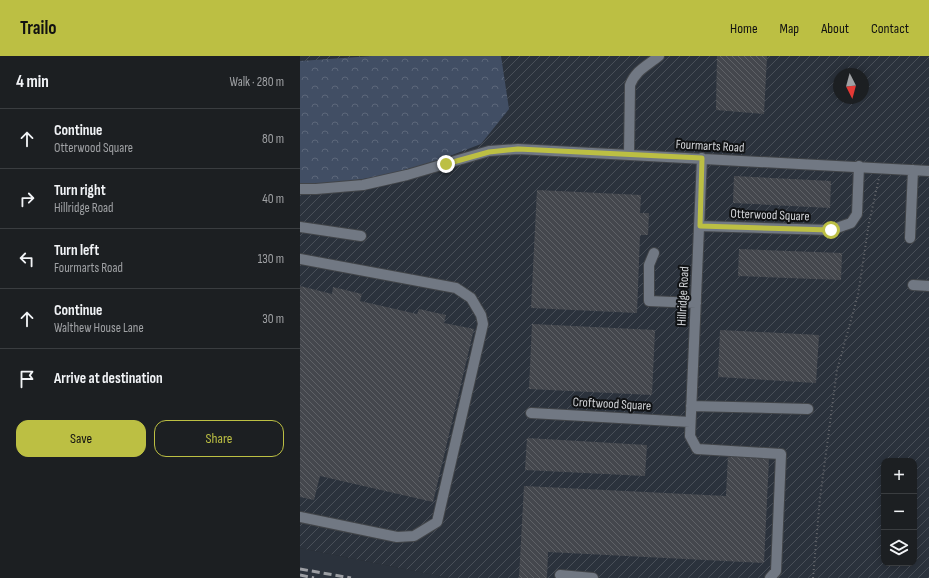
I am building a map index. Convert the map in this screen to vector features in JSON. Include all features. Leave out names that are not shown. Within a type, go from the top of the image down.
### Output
[{"type":"street","points":[[629,155],[630,85],[634,76],[659,56]]},
{"type":"street","name":"Fourmarts Road","points":[[300,189],[363,185],[407,175],[489,152],[518,149],[859,166],[929,171]]},
{"type":"street","name":"Hillridge Road","points":[[702,158],[690,436],[697,449],[781,454],[776,571],[770,578]]},
{"type":"street","name":"Otterwood Square","points":[[700,226],[831,230],[851,223],[857,214],[859,166]]},
{"type":"street","points":[[910,238],[913,170]]},
{"type":"street","points":[[300,227],[361,236]]},
{"type":"street","points":[[654,253],[649,265],[649,301],[696,303]]},
{"type":"street","points":[[300,258],[456,288],[471,298],[482,315],[483,324],[437,522],[414,536],[397,537],[300,517]]},
{"type":"street","points":[[913,285],[929,286]]},
{"type":"street","points":[[691,406],[808,409]]},
{"type":"street","name":"Croftwood Square","points":[[531,413],[690,422]]},
{"type":"street","points":[[560,575],[593,578]]},
{"type":"path","points":[[813,578],[820,498],[837,370],[858,295],[869,223],[879,182],[880,168]]},
{"type":"shaded area","points":[[300,56],[929,56],[929,578],[450,578],[300,548]]},
{"type":"shaded area","points":[[300,548],[450,578],[300,578]]},
{"type":"green space","points":[[372,56],[501,56],[509,109],[481,144],[439,160],[389,175],[343,182],[300,185],[300,61]]},
{"type":"building","points":[[717,56],[767,56],[764,114],[716,110]]},
{"type":"building","points":[[734,176],[831,181],[830,208],[733,203]]},
{"type":"building","points":[[537,190],[641,195],[640,213],[649,213],[648,235],[640,235],[637,313],[531,308]]},
{"type":"building","points":[[739,249],[842,253],[841,280],[738,276]]},
{"type":"building","points":[[300,286],[332,294],[333,287],[362,294],[360,301],[417,314],[419,309],[446,315],[444,323],[474,329],[433,502],[320,476],[314,500],[300,497]]},
{"type":"building","points":[[532,324],[655,330],[652,395],[529,389]]},
{"type":"building","points":[[720,330],[819,335],[816,383],[718,377]]},
{"type":"building","points":[[527,438],[647,445],[645,476],[525,470]]},
{"type":"building","points":[[728,455],[769,458],[764,563],[548,552],[547,578],[519,578],[524,486],[726,496]]},
{"type":"railway","points":[[300,569],[351,578]]},
{"type":"railway","points":[[300,575],[314,578]]},
{"type":"route","points":[[446,164],[489,152],[518,149],[702,158],[700,226],[831,230]]}]
